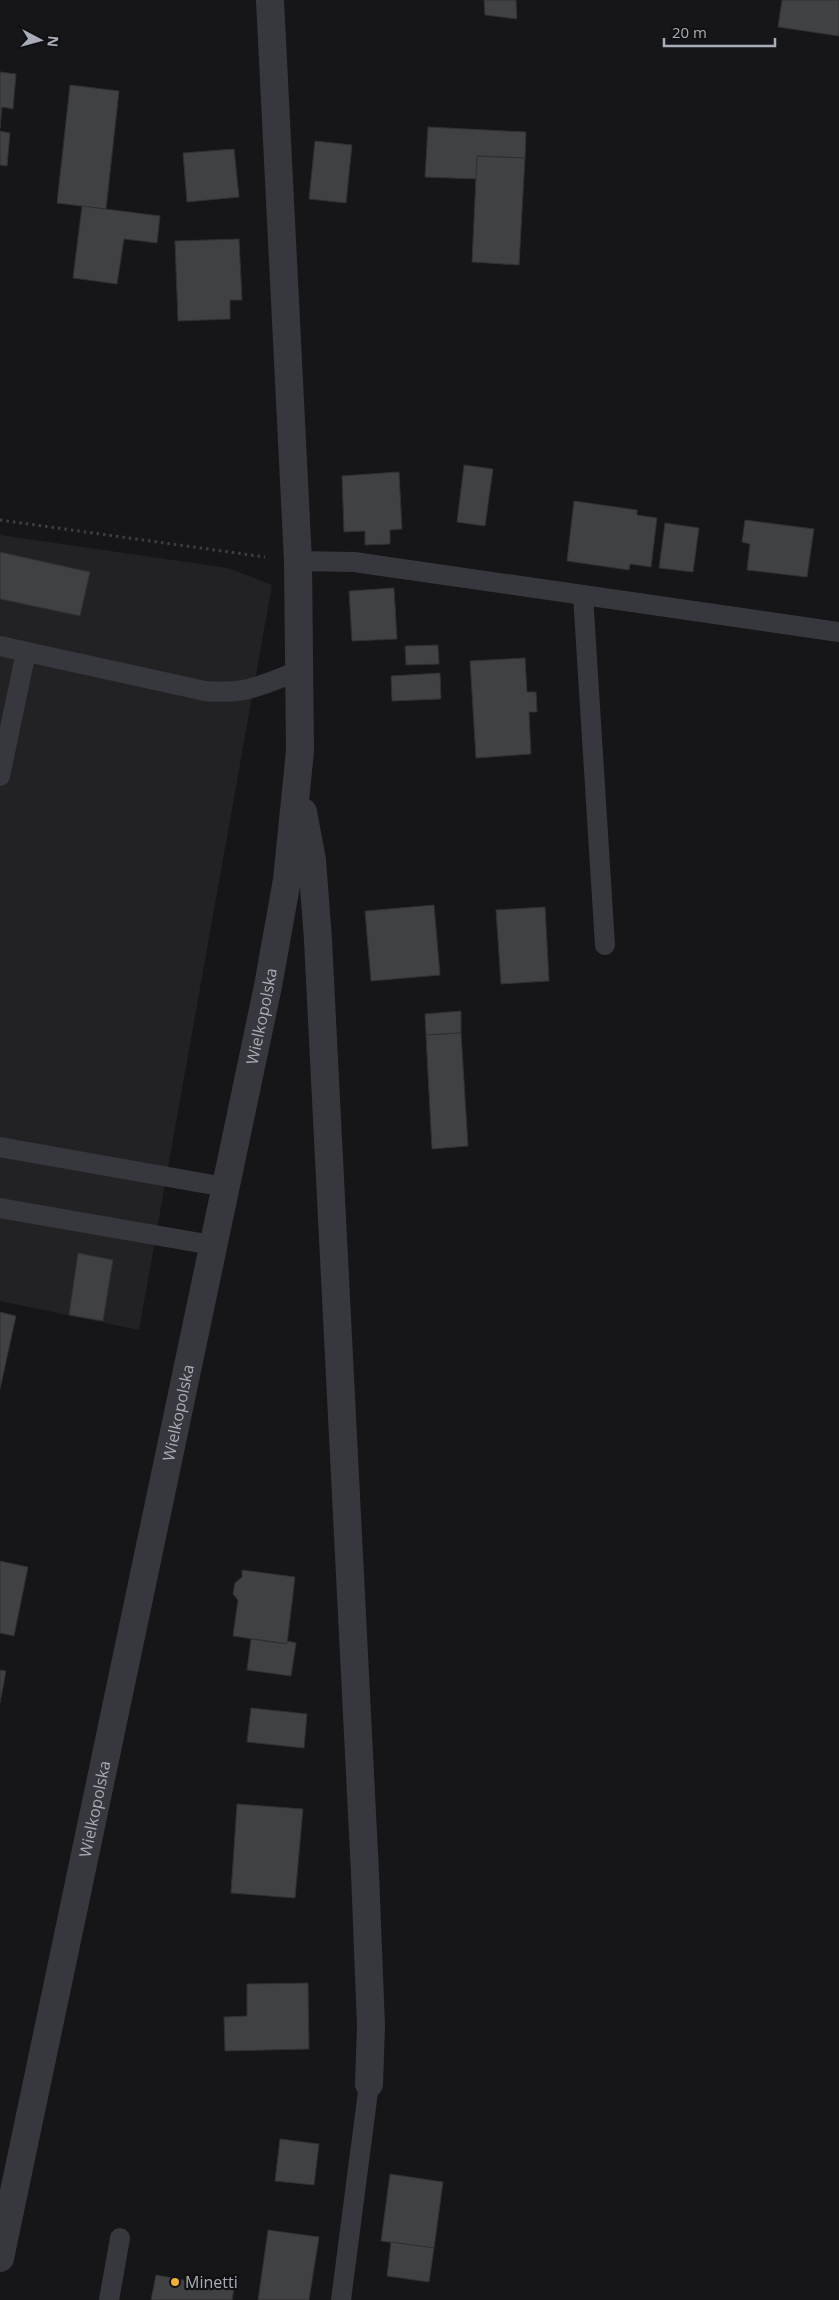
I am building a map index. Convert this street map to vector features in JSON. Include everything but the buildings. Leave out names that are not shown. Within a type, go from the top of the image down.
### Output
[{"type":"street","name":"Wielkopolska","points":[[0,2258],[268,986],[287,880],[300,751],[298,561],[270,0]]},
{"type":"street","points":[[297,776],[312,860],[318,940],[365,1873],[371,2026],[370,2084]]},
{"type":"lane","points":[[298,561],[354,562],[839,632]]},
{"type":"lane","points":[[583,595],[605,945]]},
{"type":"lane","points":[[0,646],[205,691],[225,693],[246,691],[298,671]]},
{"type":"lane","points":[[0,776],[26,652]]},
{"type":"lane","points":[[0,1147],[225,1187]]},
{"type":"lane","points":[[0,1208],[212,1245]]},
{"type":"lane","points":[[341,2300],[370,2084]]},
{"type":"lane","points":[[109,2300],[120,2238]]},
{"type":"path","points":[[0,520],[298,561]]},
{"type":"shaded area","points":[[0,535],[228,568],[272,585],[139,1330],[0,1301]]},
{"type":"place","name":"Minetti","points":[[175,2282]]}]
